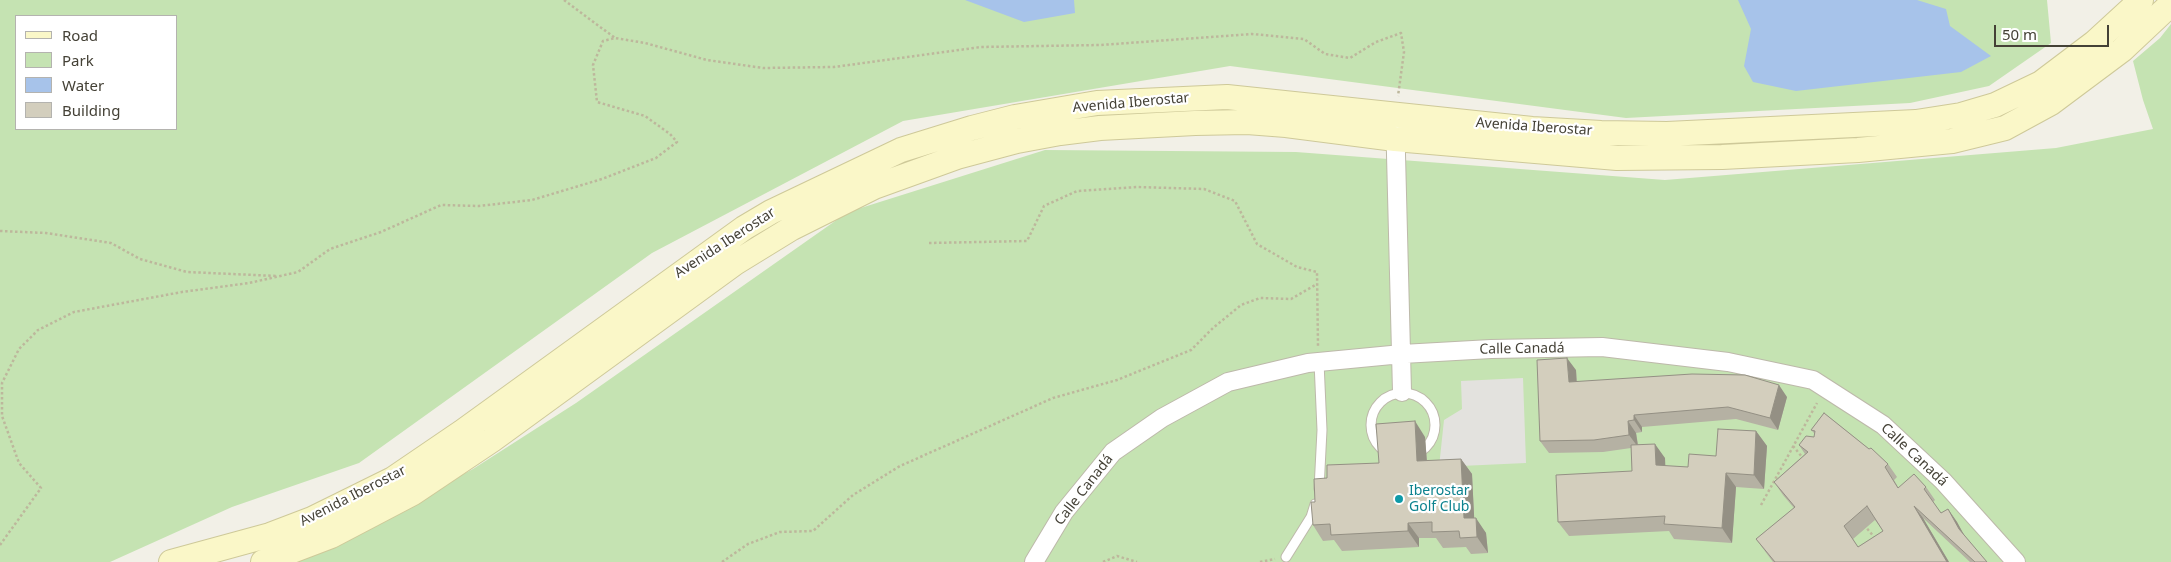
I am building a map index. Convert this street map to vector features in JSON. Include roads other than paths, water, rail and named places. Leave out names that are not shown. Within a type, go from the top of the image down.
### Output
[{"type":"street","name":"Avenida Iberostar","points":[[172,562],[270,535],[312,519],[393,478],[462,432],[744,228],[778,209],[901,150],[1015,117],[1097,103],[1227,97],[1532,129],[1666,134],[1925,121],[1961,115],[1995,105],[2041,83],[2094,43],[2141,0]]},
{"type":"street","name":"Avenida Iberostar","points":[[263,562],[331,536],[414,493],[492,440],[735,263],[792,228],[874,187],[957,157],[1017,141],[1100,128],[1247,122],[1286,125],[1395,140],[1617,158],[1671,159],[1858,150],[1952,141],[2005,128],[2051,103],[2122,50],[2171,4]]},
{"type":"street","points":[[1395,114],[1402,392]]},
{"type":"street","name":"Calle Canadá","points":[[1034,562],[1064,512],[1113,452],[1162,418],[1228,382],[1319,362],[1402,354],[1491,349],[1602,347],[1728,362],[1813,380],[1883,425],[1943,481],[2016,562]]},
{"type":"lane","points":[[1286,557],[1311,517],[1320,483],[1322,430],[1319,362]]},
{"type":"lane","points":[[1402,392],[1417,396],[1429,405],[1436,425],[1434,435],[1429,444],[1422,451],[1412,456],[1391,454],[1375,440],[1372,430],[1372,419],[1382,400],[1402,392]]},
{"type":"water","points":[[965,0],[1074,0],[1075,13],[1024,22]]},
{"type":"water","points":[[1738,0],[1917,0],[1946,9],[1950,26],[1991,56],[1961,72],[1796,91],[1753,82],[1744,66],[1751,29]]},
{"type":"place","name":"Iberostar Golf Club","points":[[1399,499]]}]
